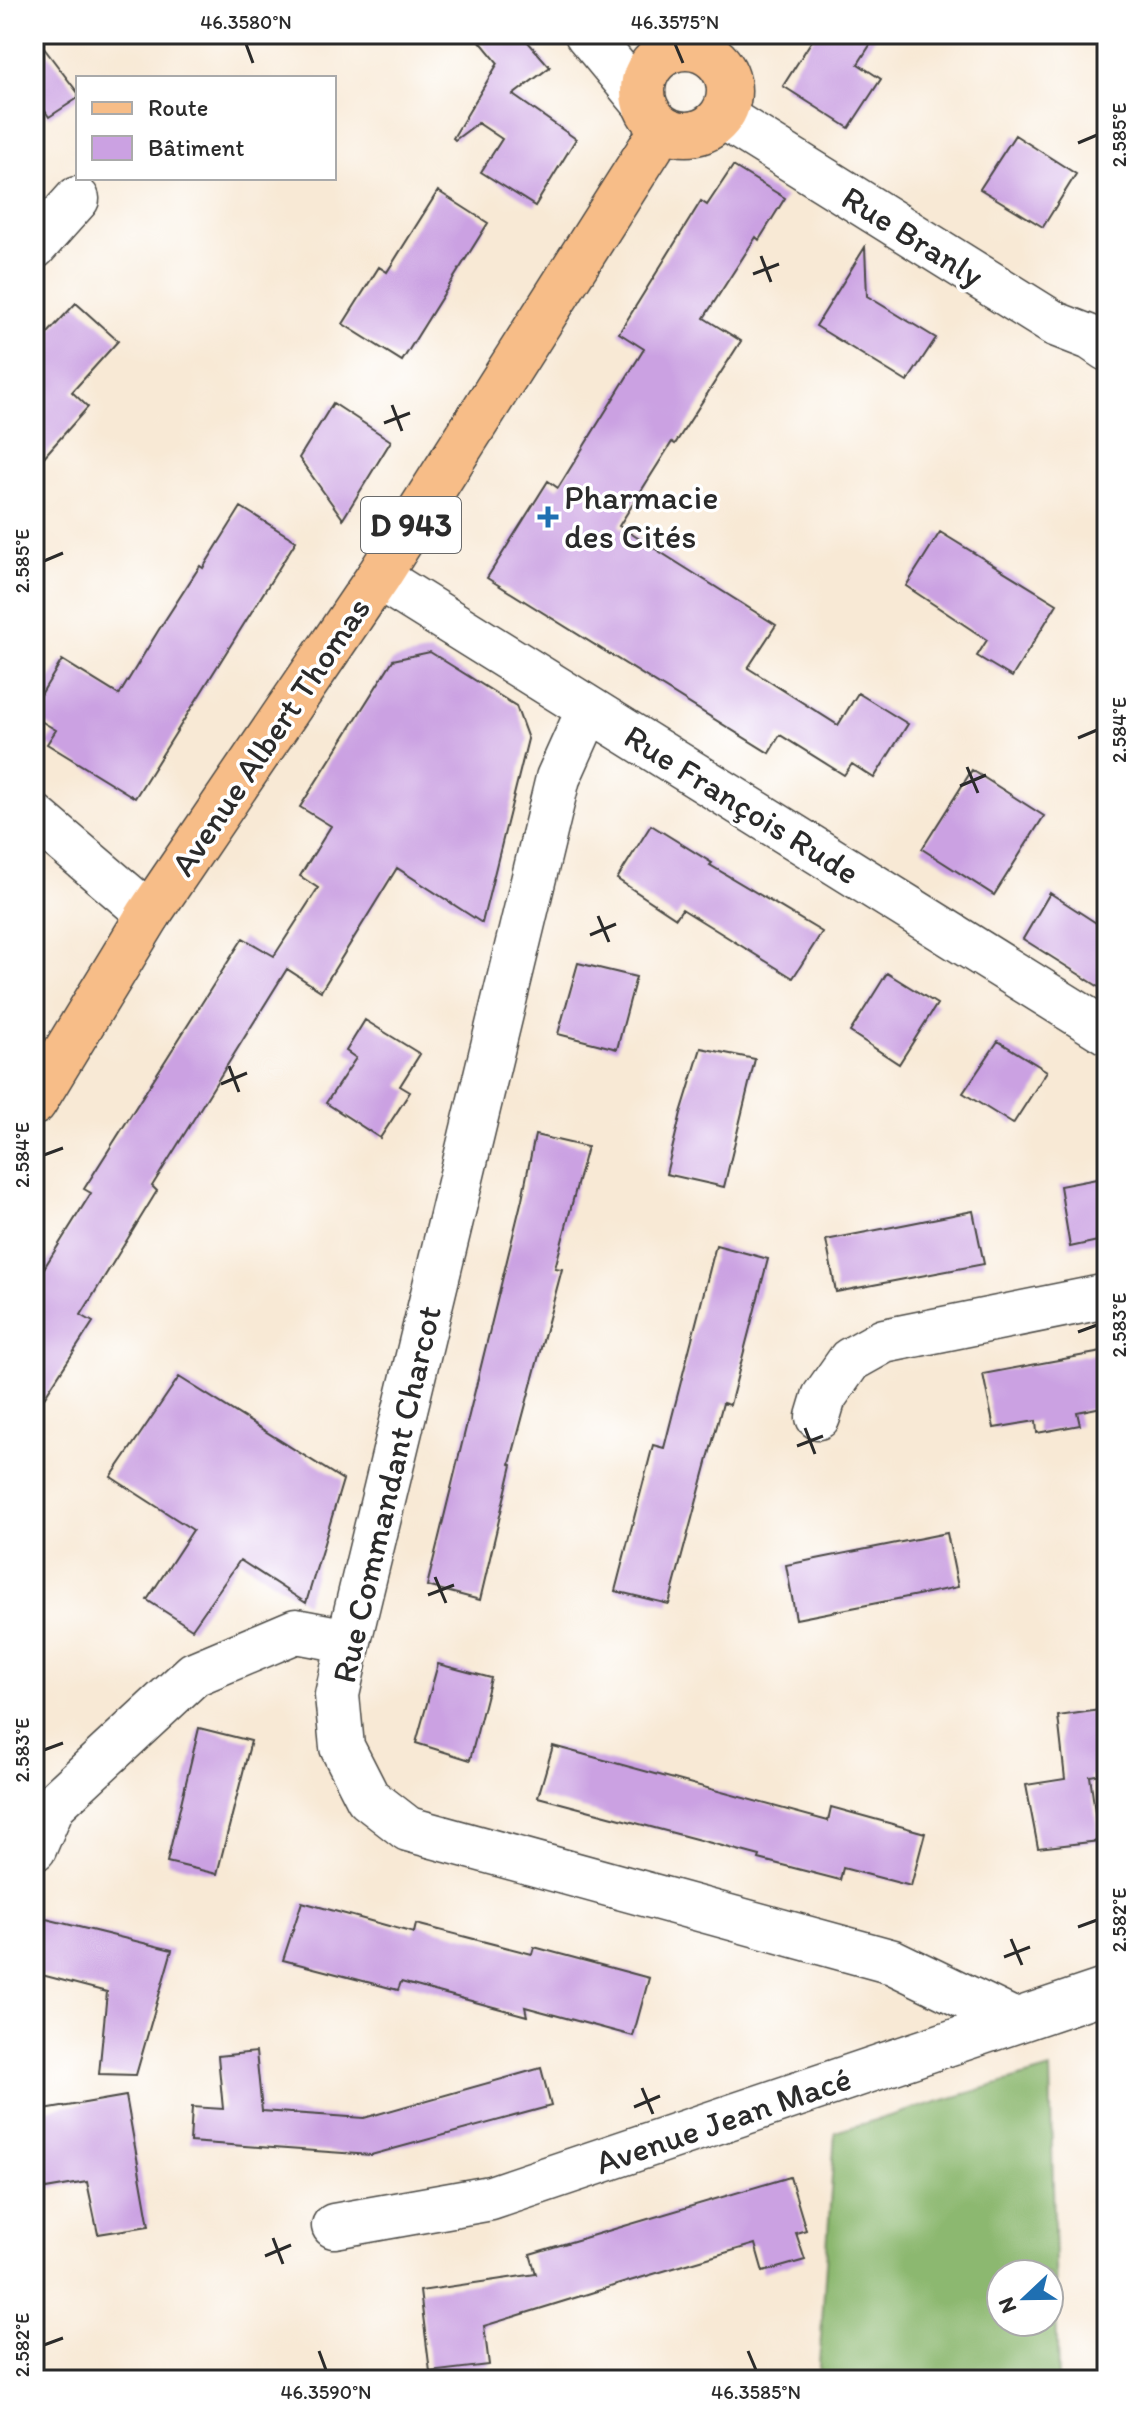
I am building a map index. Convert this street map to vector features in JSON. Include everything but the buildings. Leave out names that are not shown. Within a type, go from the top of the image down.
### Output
[{"type":"main road","name":"Avenue Albert Thomas","points":[[34,1103],[149,914],[378,577],[653,115],[642,90],[651,64],[673,49],[718,45],[729,91],[722,116]]},
{"type":"main road","points":[[653,115],[674,133],[688,135],[712,126],[722,116]]},
{"type":"street","points":[[587,34],[653,115]]},
{"type":"street","name":"Rue Branly","points":[[722,116],[1055,324],[1102,339]]},
{"type":"street","points":[[34,247],[77,199]]},
{"type":"street","name":"Rue François Rude","points":[[378,577],[1107,1032]]},
{"type":"street","name":"Rue Commandant Charcot","points":[[589,709],[558,778],[349,1641],[337,1695],[342,1747],[368,1798],[408,1829],[893,1962],[1015,2021]]},
{"type":"street","points":[[34,816],[149,914]]},
{"type":"street","points":[[818,1417],[824,1397],[850,1360],[884,1341],[1107,1296]]},
{"type":"street","points":[[34,1849],[53,1805],[194,1674],[296,1631],[349,1641]]},
{"type":"street","name":"Avenue Jean Macé","points":[[334,2226],[491,2198],[1107,1990]]},
{"type":"green space","points":[[1050,2069],[1055,2258],[985,2258],[985,2338],[1057,2338],[1058,2380],[818,2380],[835,2132]]},
{"type":"place","name":"Pharmacie des Cités","points":[[548,517]]}]
